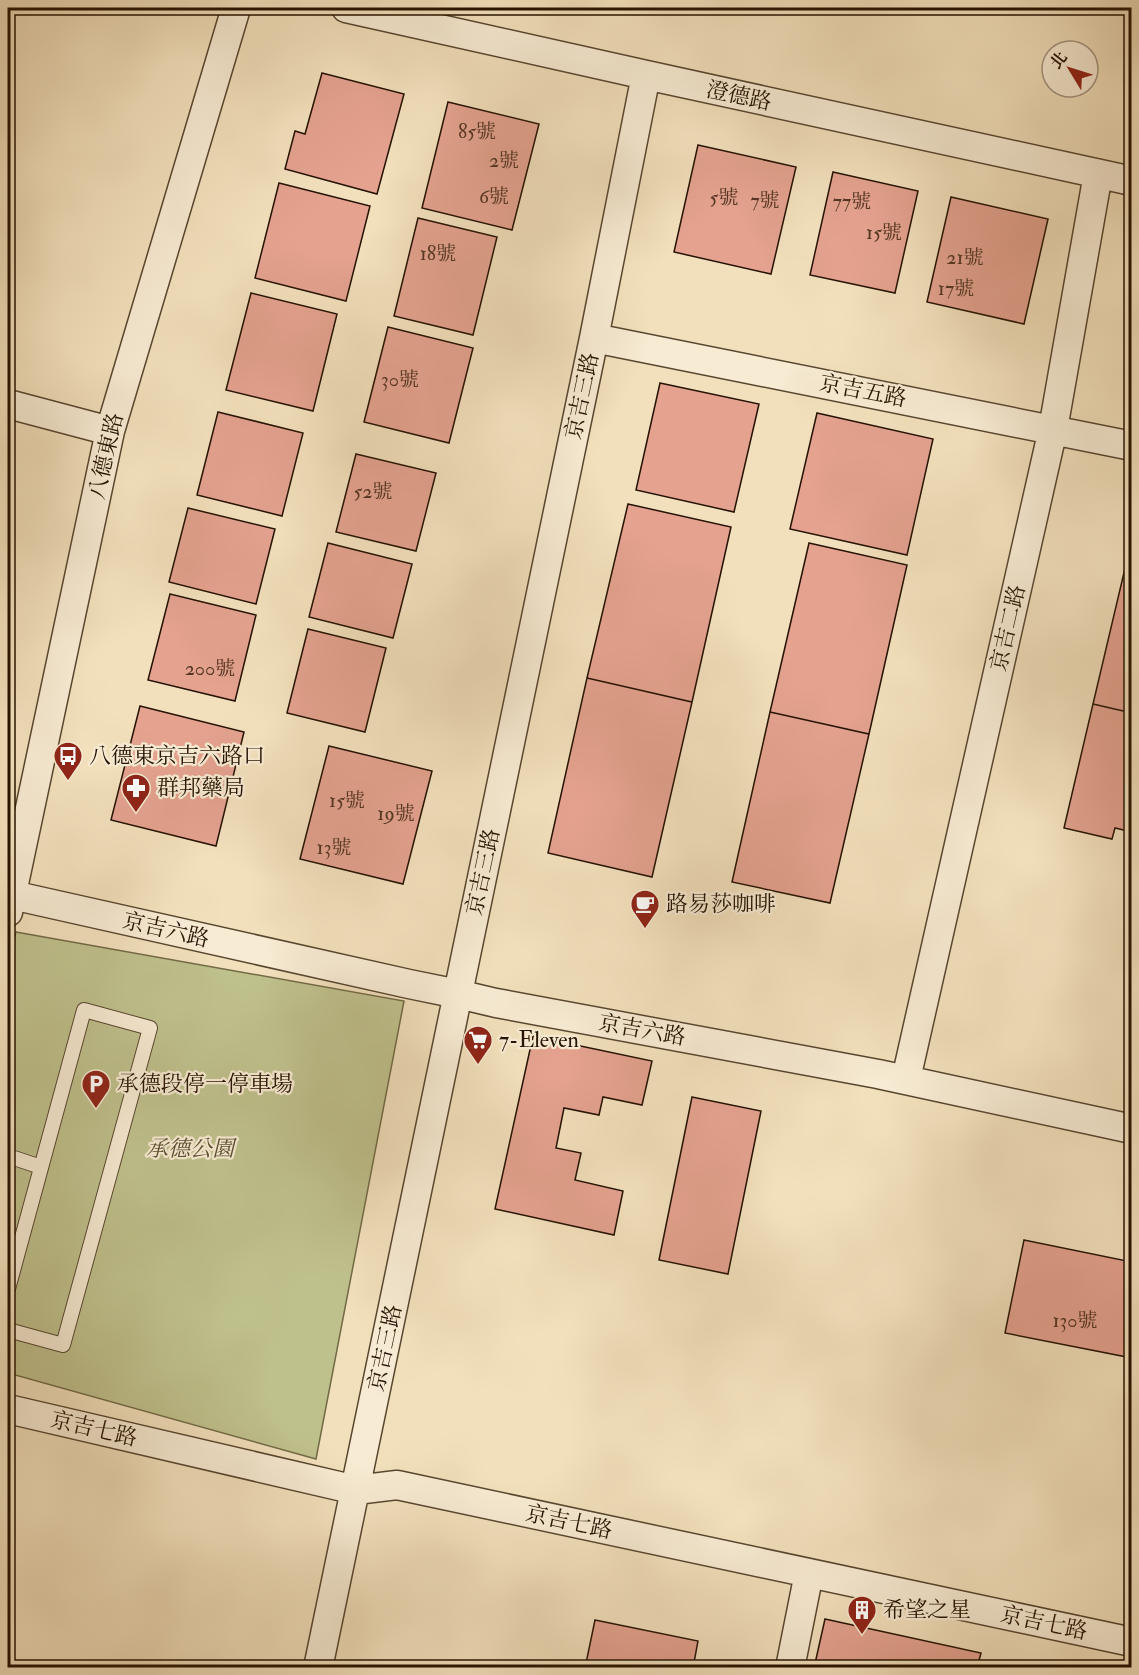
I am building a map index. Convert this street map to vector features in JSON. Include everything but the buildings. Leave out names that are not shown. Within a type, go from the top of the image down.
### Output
[{"type":"street","name":"八德東路","points":[[10,903],[110,430],[236,8]]},
{"type":"street","name":"澄德路","points":[[346,8],[1131,180]]},
{"type":"street","name":"京吉三路","points":[[318,1668],[594,338],[646,75]]},
{"type":"street","name":"京吉二路","points":[[906,1079],[1053,429],[1098,174]]},
{"type":"street","name":"京吉五路","points":[[594,338],[1131,446]]},
{"type":"street","points":[[8,404],[110,430]]},
{"type":"street","name":"京吉六路","points":[[10,903],[458,993],[496,1004],[906,1079],[1131,1130]]},
{"type":"street","name":"京吉七路","points":[[8,1409],[356,1490],[397,1485],[1131,1642]]},
{"type":"street","points":[[790,1668],[809,1573]]},
{"type":"lane","points":[[8,1288],[84,1010],[150,1028],[63,1345],[8,1330]]},
{"type":"lane","points":[[8,1156],[41,1167]]},
{"type":"green space","name":"承德公園","points":[[16,932],[404,1001],[316,1459],[8,1373],[8,963]]},
{"type":"place","name":"八德東京吉六路口","points":[[68,782]]},
{"type":"place","name":"群邦藥局","points":[[136,814]]},
{"type":"place","name":"路易莎咖啡","points":[[645,930]]},
{"type":"place","name":"7-Eleven","points":[[478,1066]]},
{"type":"place","name":"承德段停一停車場","points":[[96,1110]]},
{"type":"place","name":"希望之星","points":[[862,1636]]}]
